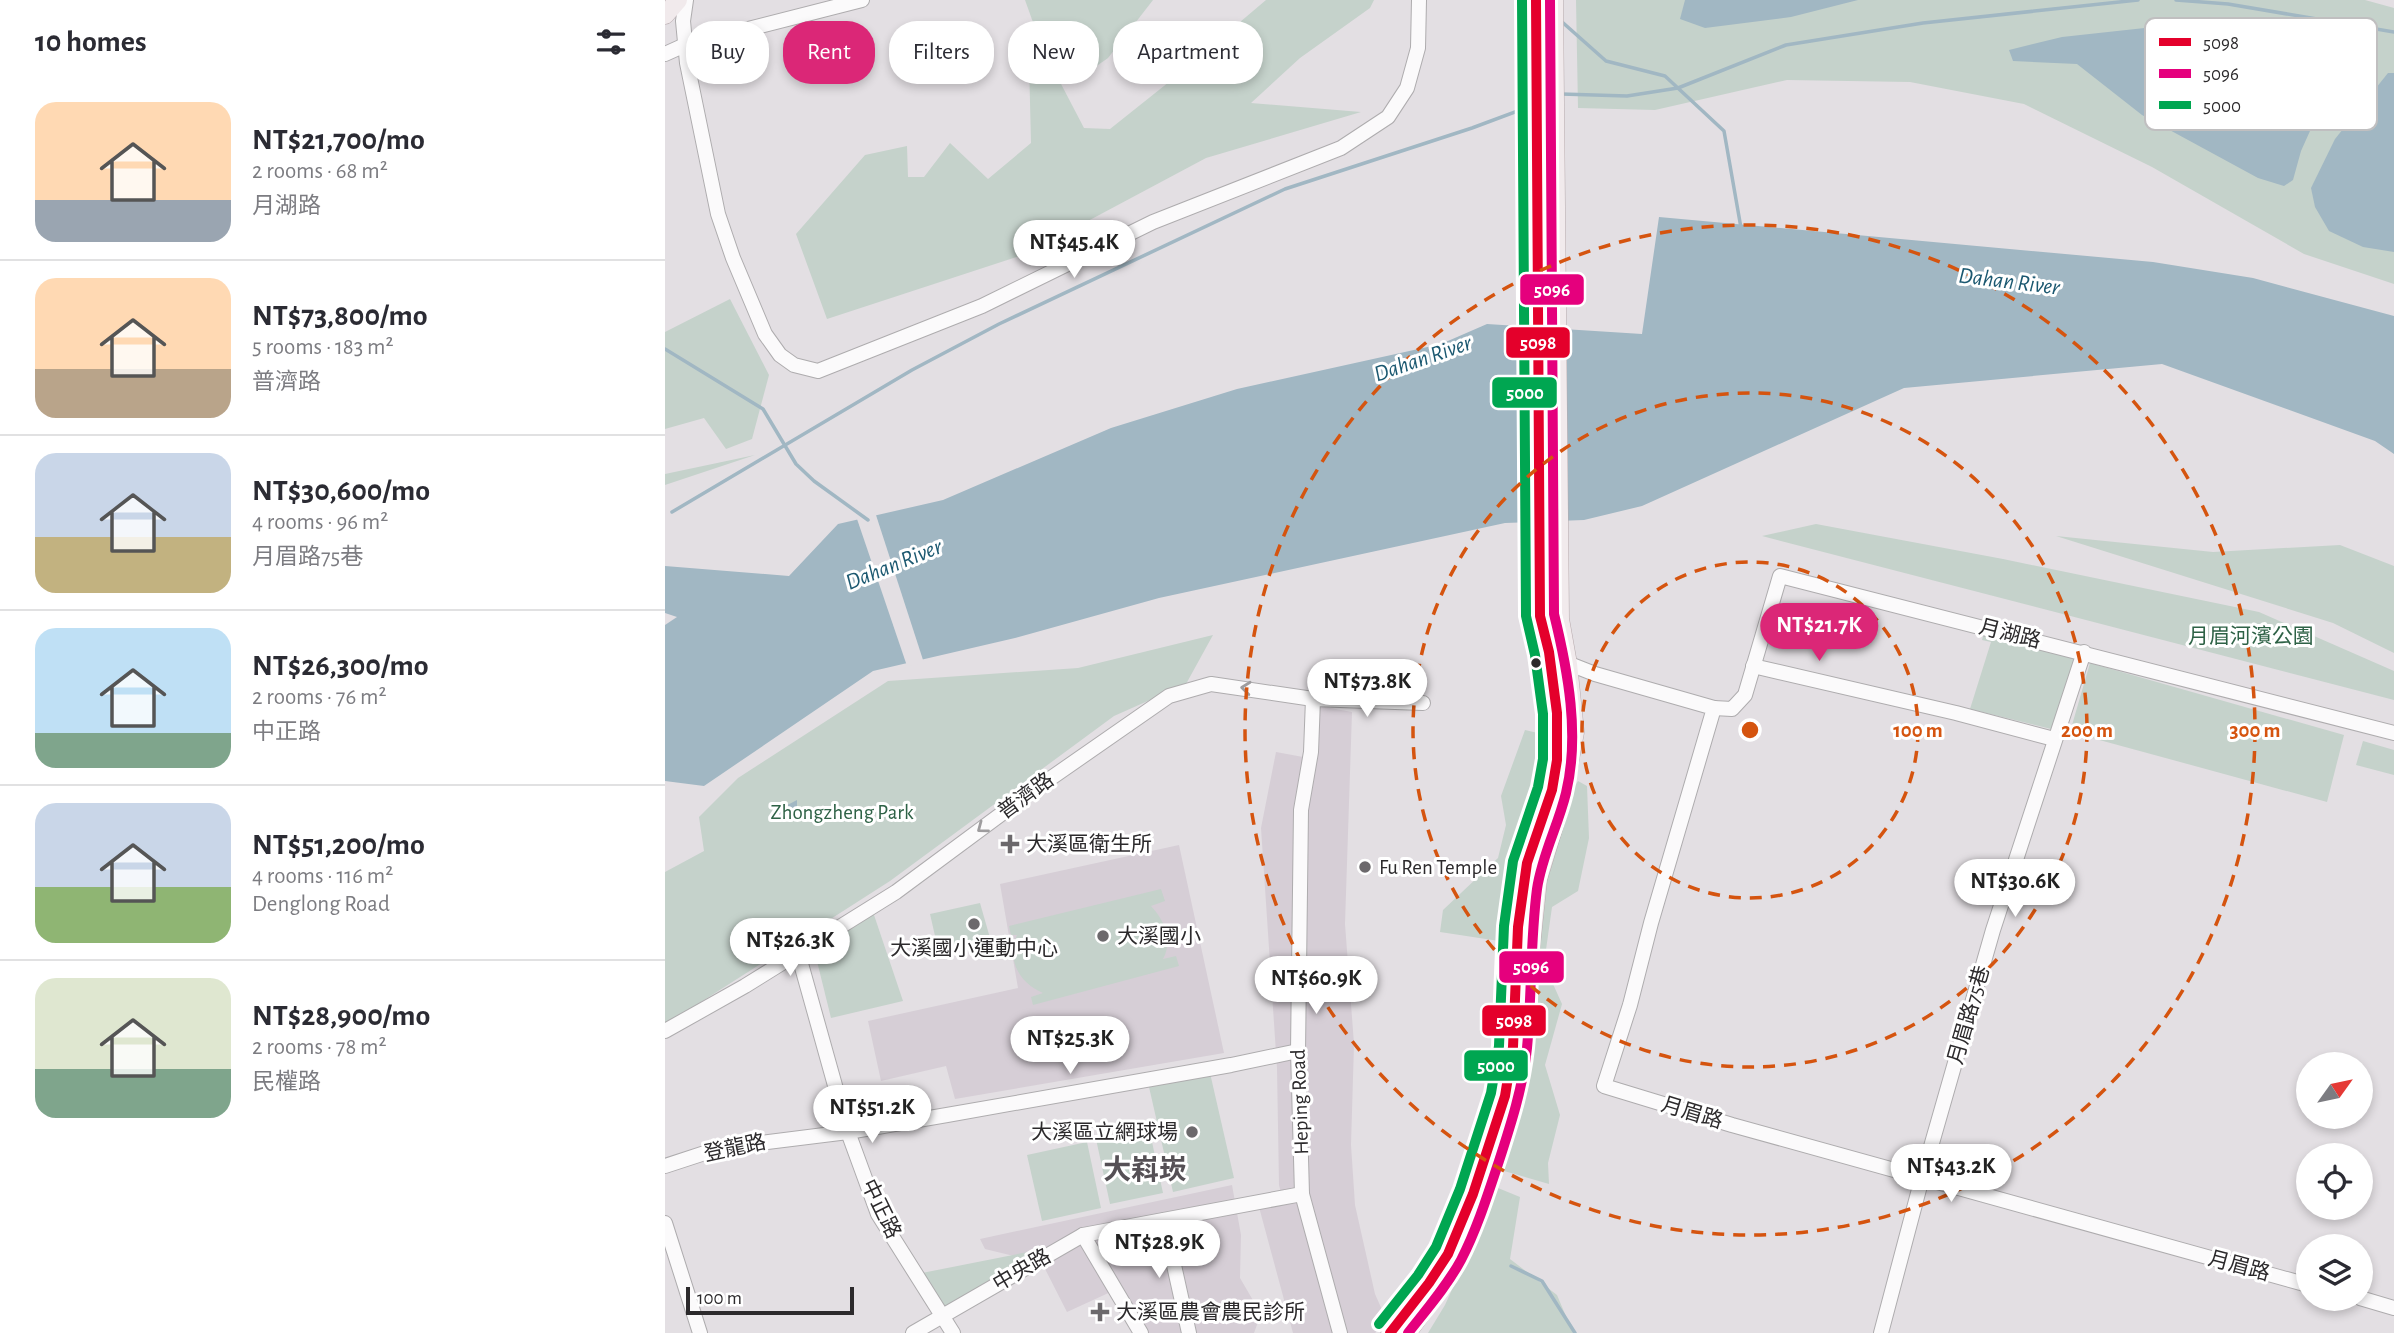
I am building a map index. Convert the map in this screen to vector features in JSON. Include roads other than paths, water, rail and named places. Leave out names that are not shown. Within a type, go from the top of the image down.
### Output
[{"type":"main road","points":[[665,15],[678,0]]},
{"type":"main road","points":[[1391,1333],[1448,1254],[1473,1194],[1505,1097],[1513,1046],[1518,927],[1527,863],[1552,790],[1557,760],[1557,713],[1549,652],[1540,615],[1536,0]]},
{"type":"main road","points":[[1407,1333],[1438,1290],[1455,1258],[1482,1195],[1512,1104],[1538,879],[1563,797],[1575,732],[1560,619],[1554,0]]},
{"type":"street","points":[[686,0],[683,21],[685,45],[718,214],[765,334],[780,355],[794,365],[818,371],[982,306],[1153,222],[1341,148],[1388,117],[1407,88],[1417,48],[1419,0]]},
{"type":"street","points":[[665,54],[685,45],[862,0]]},
{"type":"street","name":"月湖路","points":[[1714,708],[1732,709],[1745,695],[1780,576],[2394,733]]},
{"type":"street","points":[[1549,652],[1568,664],[1595,674],[1714,708]]},
{"type":"street","name":"月眉路75巷","points":[[1881,1333],[1993,930],[2084,653]]},
{"type":"street","points":[[1753,666],[1956,713],[2054,739]]},
{"type":"street","name":"普濟路","points":[[665,1031],[896,892],[1042,784],[1169,696],[1211,684],[1313,699],[1423,703]]},
{"type":"street","name":"Heping Road","points":[[1313,699],[1311,752],[1301,810],[1298,1051],[1302,1194],[1340,1333]]},
{"type":"street","name":"月眉路","points":[[1714,708],[1651,923],[1630,1005],[1604,1086],[1732,1125],[2296,1282]]},
{"type":"street","name":"中正路","points":[[798,953],[848,1132],[878,1214],[953,1333]]},
{"type":"street","name":"登龍路","points":[[665,1166],[720,1148],[848,1132],[1298,1051]]},
{"type":"street","name":"中央路","points":[[913,1333],[1083,1235],[1302,1194]]},
{"type":"street","points":[[1164,1220],[1189,1333]]},
{"type":"street","points":[[665,1223],[700,1333]]},
{"type":"street","points":[[1083,1235],[1140,1333]]},
{"type":"street","points":[[2373,1302],[2394,1308]]},
{"type":"water","points":[[1685,0],[1858,0],[1791,17],[1705,28],[1680,19]]},
{"type":"water","points":[[2145,28],[2145,117],[2077,64],[2013,61],[2009,50],[2062,37]]},
{"type":"water","points":[[2388,73],[2394,73],[2394,252],[2363,247],[2329,231],[2315,207],[2311,188],[2342,130],[2377,130],[2377,87]]},
{"type":"water","points":[[2170,130],[2310,130],[2293,180],[2284,186],[2258,178]]},
{"type":"water","name":"Dahan River","points":[[1659,217],[2153,262],[2253,278],[2394,316],[2394,454],[2375,441],[2162,364],[1904,388],[1642,506],[1584,520],[1505,523],[1159,598],[1015,638],[873,671],[704,786],[665,781],[665,625],[677,617],[665,613],[665,566],[789,576],[838,524],[943,500],[1111,428],[1237,389],[1441,344],[1487,324],[1642,334]]},
{"type":"water","points":[[797,800],[797,814],[787,819],[778,818],[776,811]]},
{"type":"waterway","points":[[1519,0],[1529,5]]},
{"type":"waterway","points":[[1561,94],[1627,96],[1678,88],[1786,45],[1923,23],[2138,0]]},
{"type":"waterway","points":[[2176,0],[2228,4],[2311,18]]},
{"type":"waterway","points":[[1561,21],[1606,61],[1665,76],[1724,131],[1741,228]]},
{"type":"waterway","points":[[2377,29],[2394,32]]},
{"type":"waterway","points":[[672,512],[912,370],[999,324],[1285,189],[1531,106]]},
{"type":"waterway","points":[[665,349],[763,409],[796,464],[814,481],[868,520]]},
{"type":"waterway","points":[[1511,1266],[1542,1281],[1575,1333]]},
{"type":"place","name":"大溪區衛生所","points":[[1010,844]]},
{"type":"place","name":"Fu Ren Temple","points":[[1365,867]]},
{"type":"place","name":"大溪國小運動中心","points":[[974,924]]},
{"type":"place","name":"大溪國小","points":[[1103,936]]},
{"type":"place","name":"大溪區立網球場","points":[[1192,1132]]},
{"type":"place","name":"大溪區農會農民診所","points":[[1100,1312]]},
{"type":"district","name":"大嵙崁","points":[[1145,1171]]},
{"type":"park label","name":"月眉河濱公園","points":[[2251,636]]},
{"type":"park label","name":"Zhongzheng Park","points":[[842,812]]}]
